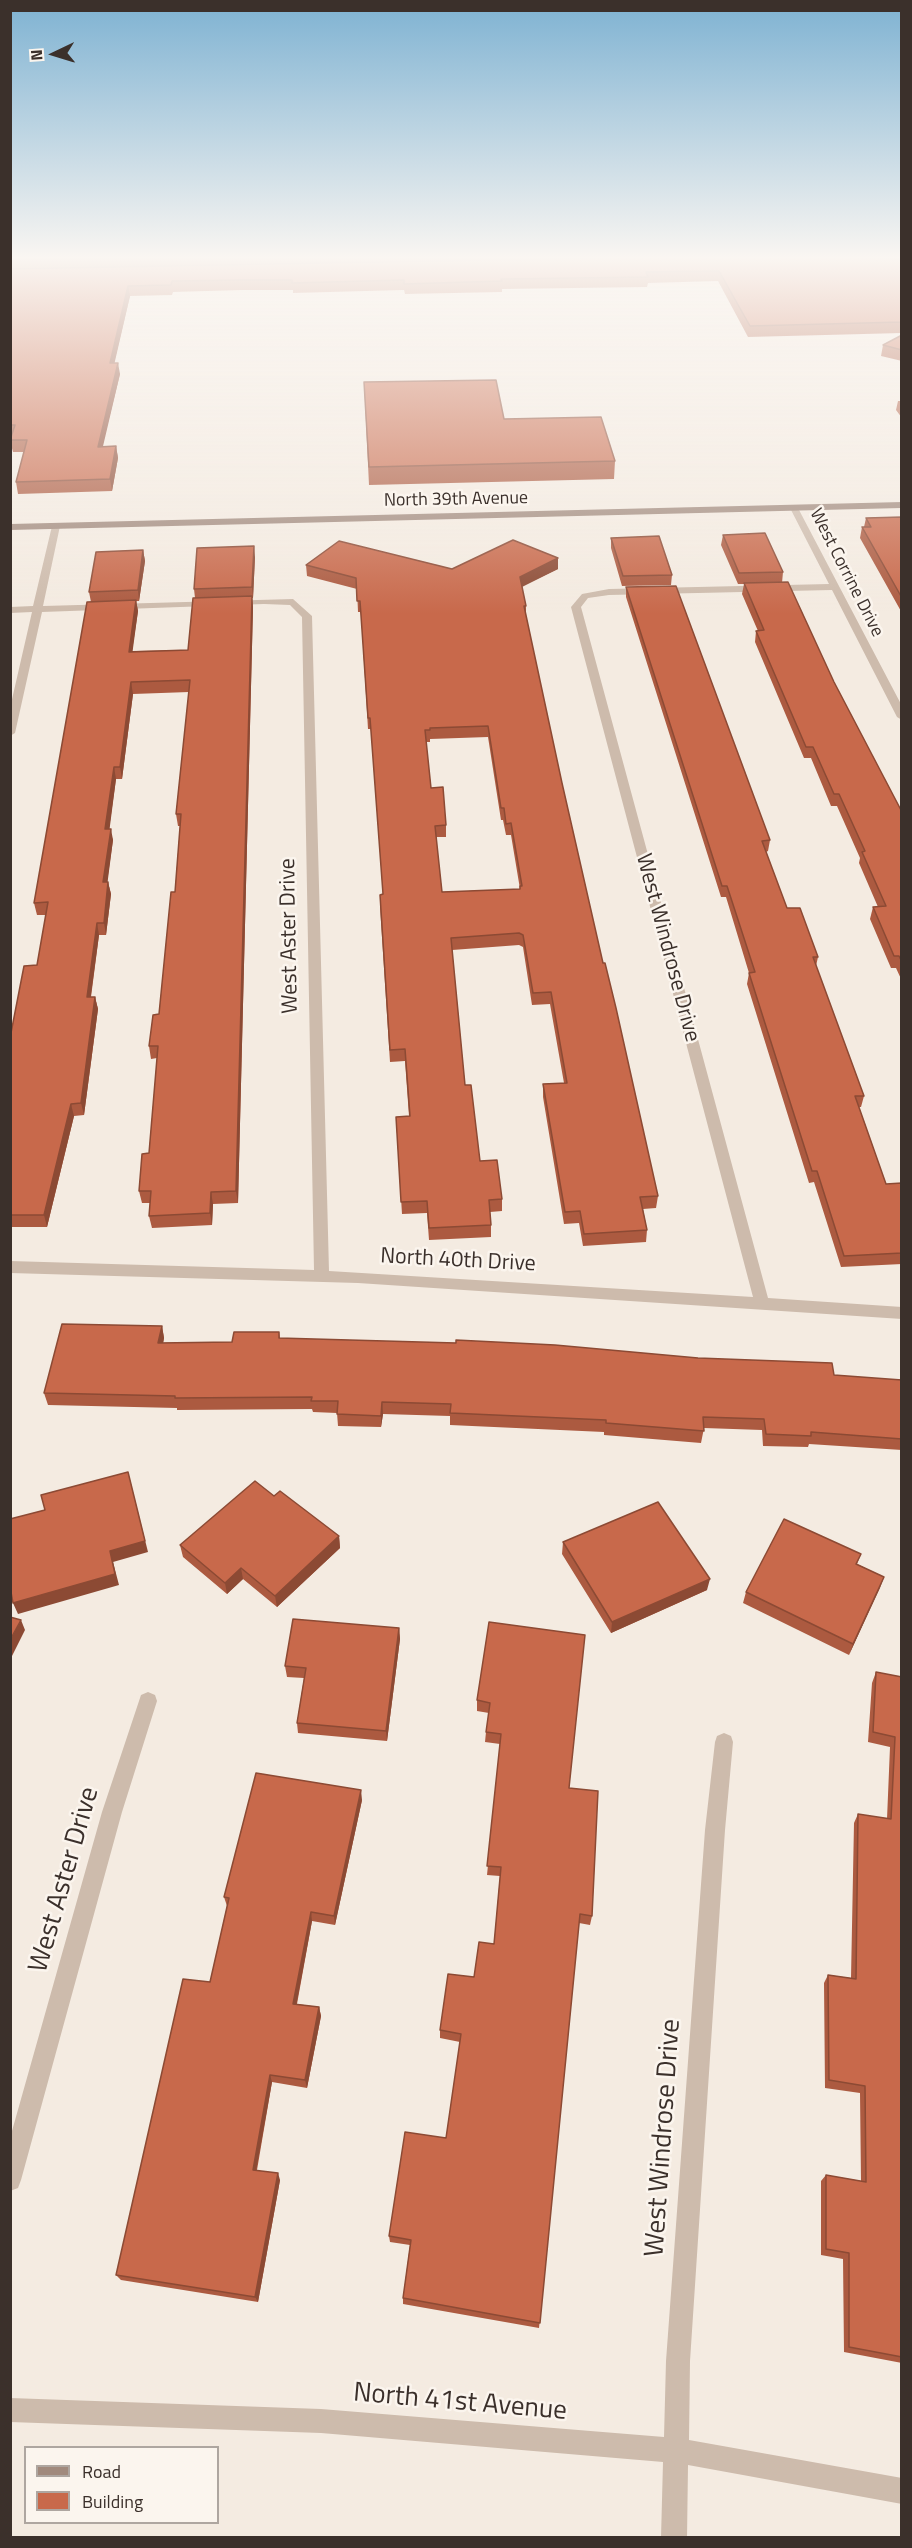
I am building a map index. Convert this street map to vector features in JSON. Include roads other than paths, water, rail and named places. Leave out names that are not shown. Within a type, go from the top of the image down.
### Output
[{"type":"street","name":"North 39th Avenue","points":[[10,527],[902,506]]},
{"type":"street","name":"West Corrine Drive","points":[[794,508],[902,717]]},
{"type":"street","points":[[10,733],[56,526]]},
{"type":"street","name":"West Windrose Drive","points":[[762,1303],[576,607],[585,596],[609,592],[835,587]]},
{"type":"street","name":"West Aster Drive","points":[[38,609],[293,602],[308,616],[322,1275]]},
{"type":"street","points":[[10,610],[38,609]]},
{"type":"street","name":"North 40th Drive","points":[[10,1267],[322,1275],[902,1313]]},
{"type":"street","name":"West Aster Drive","points":[[10,2180],[112,1812],[148,1701]]},
{"type":"street","name":"West Windrose Drive","points":[[674,2538],[678,2361],[715,1830],[724,1742]]},
{"type":"street","name":"North 41st Avenue","points":[[10,2410],[321,2421],[677,2451],[902,2491]]}]
